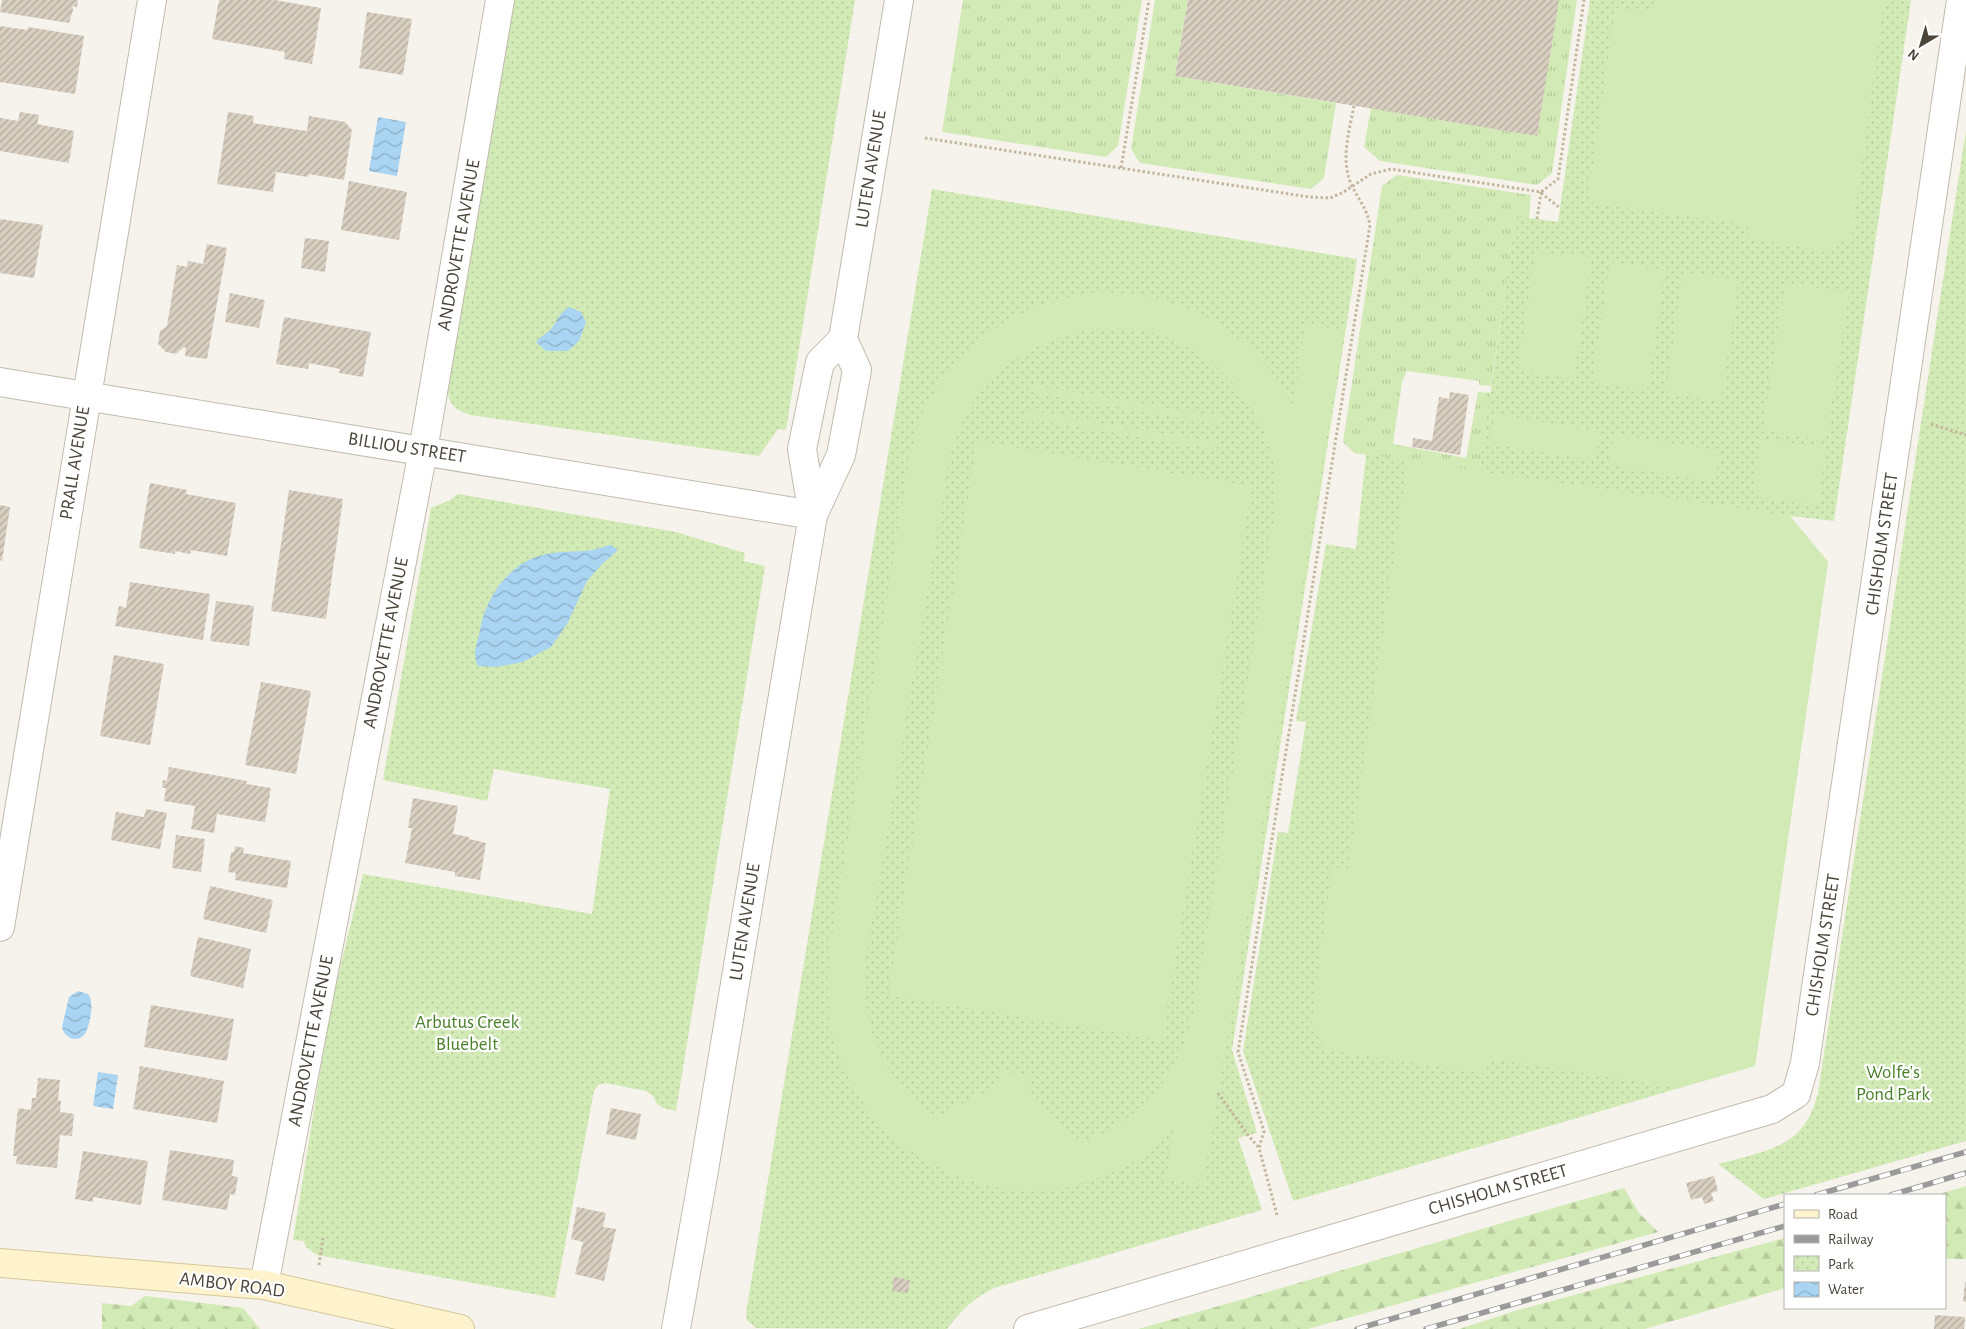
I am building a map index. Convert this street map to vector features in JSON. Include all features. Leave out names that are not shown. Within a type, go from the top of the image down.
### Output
[{"type":"main road","name":"AMBOY ROAD","points":[[0,1263],[264,1285],[460,1329]]},
{"type":"street","name":"PRALL AVENUE","points":[[0,927],[152,0]]},
{"type":"street","name":"ANDROVETTE AVENUE","points":[[264,1285],[423,451],[500,0]]},
{"type":"street","name":"LUTEN AVENUE","points":[[676,1329],[813,515],[841,455],[857,370],[843,339],[899,0]]},
{"type":"street","name":"CHISHOLM STREET","points":[[1028,1329],[1772,1109],[1796,1094],[1807,1053],[1961,0]]},
{"type":"street","name":"LUTEN AVENUE","points":[[813,515],[802,449],[820,362],[843,339]]},
{"type":"street","name":"BILLIOU STREET","points":[[0,382],[813,515]]},
{"type":"path","points":[[1121,168],[1149,0]]},
{"type":"path","points":[[1537,219],[1541,192],[1558,180],[1584,0]]},
{"type":"path","points":[[1259,1148],[1264,1131],[1238,1052],[1370,225],[1368,212],[1352,186],[1347,169],[1346,151],[1354,106]]},
{"type":"path","points":[[925,138],[1309,197],[1330,198],[1342,193],[1371,174],[1391,169],[1541,192],[1560,208]]},
{"type":"path","points":[[1218,1093],[1248,1136],[1259,1148],[1277,1215]]},
{"type":"path","points":[[319,1265],[323,1238]]},
{"type":"green space","points":[[513,0],[855,0],[786,430],[778,429],[759,456],[470,415],[457,409],[451,403],[448,389]]},
{"type":"green space","points":[[963,0],[1142,0],[1118,146],[1106,157],[942,132]]},
{"type":"green space","points":[[1155,0],[1188,0],[1175,76],[1336,103],[1324,178],[1311,189],[1140,163],[1131,149]]},
{"type":"green space","points":[[1559,0],[1577,0],[1552,173],[1537,185],[1380,161],[1364,147],[1371,108]]},
{"type":"green space","points":[[1590,0],[1911,0],[1834,521],[1790,516],[1828,562],[1755,1066],[1293,1201],[1243,1051],[1278,832],[1288,833],[1306,722],[1296,721],[1326,544],[1356,549],[1366,454],[1479,471],[1516,216],[1558,222]]},
{"type":"green space","points":[[1662,0],[1884,0],[1852,236],[1827,252],[1747,238],[1748,225],[1588,202],[1615,8],[1649,11]]},
{"type":"green space","name":"Wolfe's Pond Park","points":[[1966,130],[1966,1141],[1764,1199],[1718,1164],[1762,1152],[1794,1136],[1807,1121],[1818,1093]]},
{"type":"green space","points":[[1397,175],[1531,195],[1529,218],[1516,217],[1491,386],[1479,385],[1479,381],[1407,371],[1402,382],[1393,444],[1466,458],[1478,392],[1491,393],[1479,471],[1354,453],[1343,442],[1382,186]]},
{"type":"green space","points":[[932,189],[1357,259],[1232,1050],[1257,1133],[1238,1138],[1262,1210],[994,1288],[968,1306],[947,1329],[756,1328],[747,1320],[746,1313]]},
{"type":"green space","points":[[1535,251],[1591,258],[1574,379],[1518,371]]},
{"type":"green space","points":[[1610,262],[1665,270],[1647,391],[1592,382]]},
{"type":"green space","points":[[1683,272],[1739,280],[1721,401],[1666,393]]},
{"type":"green space","points":[[1785,283],[1849,293],[1826,441],[1763,430]]},
{"type":"green space","points":[[1097,292],[1144,296],[1166,301],[1208,318],[1245,344],[1262,361],[1293,405],[1305,324],[1344,330],[1203,1185],[1166,1178],[1174,1128],[1147,1153],[1117,1170],[1070,1186],[1039,1191],[1025,1191],[993,1186],[962,1178],[934,1165],[908,1149],[884,1129],[865,1105],[848,1078],[832,1034],[828,995],[831,942],[909,463],[918,425],[925,408],[946,375],[974,345],[990,332],[1032,309],[1059,300]],"holes":[[[1087,329],[1135,329],[1163,336],[1184,345],[1204,357],[1222,372],[1251,407],[1270,449],[1274,473],[1275,514],[1193,1015],[1186,1039],[1173,1068],[1163,1083],[1140,1108],[1112,1128],[1080,1143],[1029,1092],[1031,1076],[1000,1070],[998,1085],[933,1119],[901,1087],[879,1051],[867,1010],[865,965],[949,461],[957,434],[968,410],[981,390],[997,373],[1015,359],[1036,347]]]},
{"type":"green space","points":[[1031,385],[1222,417],[1221,425],[1030,392]]},
{"type":"green space","points":[[1027,410],[1218,443],[1217,450],[1025,418]]},
{"type":"green space","points":[[1494,414],[1600,431],[1595,461],[1490,444]]},
{"type":"green space","points":[[1614,434],[1720,451],[1715,482],[1609,465]]},
{"type":"green space","points":[[1761,439],[1826,448],[1818,505],[1753,496]]},
{"type":"green space","points":[[977,441],[1252,486],[1162,1040],[888,995]]},
{"type":"green space","points":[[1408,461],[1789,515],[1828,562],[1755,1066],[1677,1088],[1489,1058],[1486,1074],[1328,1050],[1311,1028],[1332,867],[1348,870]]},
{"type":"green space","name":"Arbutus Creek Bluebelt","points":[[458,494],[676,532],[745,553],[744,561],[765,566],[676,1111],[663,1108],[657,1104],[653,1096],[646,1091],[605,1083],[598,1085],[594,1091],[555,1298],[317,1255],[306,1247],[304,1241],[293,1240],[331,1004],[363,874],[592,914],[610,789],[494,769],[487,801],[383,780],[431,508],[450,500]]},
{"type":"green space","points":[[1966,1186],[1966,1259],[1946,1259],[1946,1194],[1939,1194]]},
{"type":"green space","points":[[1624,1188],[1639,1213],[1658,1232],[1308,1329],[1138,1329],[1260,1294]]},
{"type":"green space","points":[[1784,1238],[1784,1288],[1645,1329],[1459,1329],[1518,1310]]},
{"type":"green space","points":[[145,1296],[243,1308],[260,1329],[102,1329],[102,1303],[131,1306]]},
{"type":"water","points":[[378,117],[406,122],[397,176],[369,171]]},
{"type":"water","points":[[569,307],[581,312],[586,322],[579,341],[568,351],[546,351],[536,342],[549,331],[561,314]]},
{"type":"water","points":[[611,545],[618,550],[587,581],[567,624],[551,647],[523,662],[496,667],[478,666],[475,653],[483,618],[493,595],[508,575],[528,560],[545,554],[588,551]]},
{"type":"water","points":[[78,991],[88,994],[91,1003],[91,1015],[83,1036],[73,1039],[65,1034],[62,1027],[69,997]]},
{"type":"water","points":[[98,1072],[118,1075],[113,1109],[93,1106]]},
{"type":"building","points":[[2,0],[78,0],[77,7],[72,6],[73,10],[69,23],[0,12]]},
{"type":"building","points":[[219,0],[275,0],[321,8],[312,64],[284,59],[285,52],[212,39]]},
{"type":"building","points":[[1188,0],[1559,0],[1537,136],[1175,76]]},
{"type":"building","points":[[367,12],[412,19],[403,75],[359,68]]},
{"type":"building","points":[[0,26],[27,30],[28,27],[84,36],[75,94],[0,82]]},
{"type":"building","points":[[20,112],[39,115],[37,124],[74,131],[69,163],[0,151],[0,118],[18,121]]},
{"type":"building","points":[[228,112],[254,116],[253,123],[307,131],[309,116],[345,122],[352,130],[344,180],[309,174],[308,177],[276,172],[273,192],[217,184]]},
{"type":"building","points":[[349,181],[407,192],[399,240],[341,230]]},
{"type":"building","points":[[0,219],[43,225],[34,278],[0,273]]},
{"type":"building","points":[[305,238],[329,241],[325,272],[301,268]]},
{"type":"building","points":[[207,244],[227,248],[207,359],[185,356],[186,348],[184,347],[176,354],[166,352],[158,344],[160,331],[167,326],[177,265],[187,267],[188,261],[203,264]]},
{"type":"building","points":[[230,293],[265,300],[259,328],[225,322]]},
{"type":"building","points":[[284,317],[371,332],[363,377],[339,373],[340,369],[309,363],[308,369],[276,364]]},
{"type":"building","points":[[1450,392],[1469,395],[1460,455],[1412,447],[1413,438],[1432,441],[1439,397],[1449,399]]},
{"type":"building","points":[[150,483],[187,490],[186,494],[236,503],[227,556],[191,550],[190,554],[175,551],[175,554],[139,548]]},
{"type":"building","points":[[289,490],[343,499],[326,619],[271,611]]},
{"type":"building","points":[[0,505],[10,507],[2,561],[0,560]]},
{"type":"building","points":[[130,582],[210,594],[203,640],[115,626],[119,606],[126,608]]},
{"type":"building","points":[[216,601],[254,606],[249,646],[210,641]]},
{"type":"building","points":[[114,655],[164,664],[150,745],[100,736]]},
{"type":"building","points":[[261,682],[311,691],[296,774],[245,765]]},
{"type":"building","points":[[169,767],[247,781],[246,784],[271,788],[265,822],[217,814],[214,833],[191,829],[195,806],[164,801],[166,788],[162,788],[163,780],[167,781]]},
{"type":"building","points":[[413,798],[458,806],[453,834],[486,843],[480,880],[455,876],[455,872],[405,863],[412,828],[408,828]]},
{"type":"building","points":[[146,809],[167,813],[160,849],[111,840],[116,812],[144,817]]},
{"type":"building","points":[[176,835],[205,839],[201,872],[172,868]]},
{"type":"building","points":[[235,846],[244,848],[243,853],[291,861],[287,888],[235,880],[236,873],[228,872],[231,852],[234,852]]},
{"type":"building","points":[[210,886],[273,900],[266,933],[203,919]]},
{"type":"building","points":[[198,937],[251,949],[243,988],[190,976]]},
{"type":"building","points":[[151,1005],[234,1019],[227,1061],[144,1047]]},
{"type":"building","points":[[140,1066],[224,1081],[217,1123],[133,1109]]},
{"type":"building","points":[[38,1078],[60,1080],[58,1100],[61,1101],[60,1112],[74,1114],[72,1136],[60,1135],[57,1168],[16,1164],[17,1156],[13,1156],[18,1108],[31,1110],[32,1098],[36,1098]]},
{"type":"building","points":[[611,1108],[641,1114],[636,1140],[606,1134]]},
{"type":"building","points":[[170,1150],[234,1160],[232,1176],[238,1177],[235,1195],[230,1194],[227,1210],[162,1200]]},
{"type":"building","points":[[83,1151],[148,1161],[141,1205],[93,1197],[93,1202],[75,1199]]},
{"type":"building","points":[[1714,1176],[1718,1191],[1711,1193],[1714,1201],[1704,1204],[1702,1197],[1691,1200],[1686,1183]]},
{"type":"building","points":[[577,1207],[606,1213],[603,1227],[616,1229],[604,1281],[575,1274],[583,1242],[571,1239]]},
{"type":"building","points":[[894,1277],[910,1280],[908,1293],[892,1291]]},
{"type":"building","points":[[1966,1283],[1966,1302],[1963,1301]]},
{"type":"building","points":[[1935,1315],[1965,1317],[1964,1329],[1934,1329]]},
{"type":"railway","points":[[1819,1194],[1966,1152]]},
{"type":"railway","points":[[1894,1194],[1966,1173]]},
{"type":"railway","points":[[1357,1329],[1784,1204]]},
{"type":"railway","points":[[1426,1329],[1784,1226]]}]
